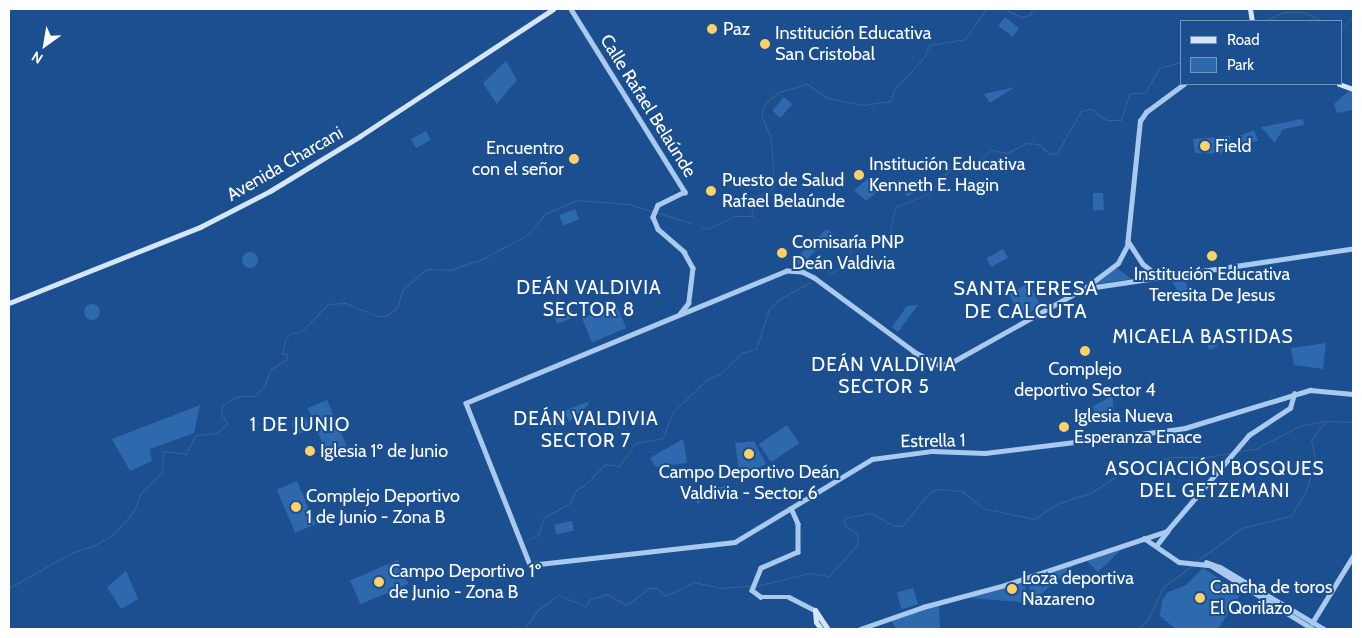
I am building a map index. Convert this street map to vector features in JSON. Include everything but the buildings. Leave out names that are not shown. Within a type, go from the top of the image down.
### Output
[{"type":"main road","name":"Avenida Charcani","points":[[9,303],[200,227],[270,190],[360,136],[553,9]]},
{"type":"main road","points":[[816,610],[828,629]]},
{"type":"main road","points":[[816,610],[816,622],[821,629]]},
{"type":"street","name":"Calle Rafael Belaúnde","points":[[571,9],[685,192],[654,211],[658,229],[691,261],[691,303]]},
{"type":"street","points":[[680,314],[777,274],[802,272],[928,362],[940,366],[955,361],[1084,289],[1118,263],[1128,241],[1138,125],[1146,112],[1183,85]]},
{"type":"street","points":[[1128,241],[1143,264],[1161,278]]},
{"type":"street","points":[[1084,289],[1353,249]]},
{"type":"street","points":[[691,303],[702,306]]},
{"type":"street","points":[[691,303],[692,310]]},
{"type":"street","points":[[680,314],[691,303]]},
{"type":"street","name":"Estrella 1","points":[[680,314],[466,402],[523,543],[530,565],[735,542],[872,459],[932,451],[985,453],[1185,428],[1294,394],[1314,390],[1353,394]]},
{"type":"street","points":[[1156,546],[1253,432],[1290,408],[1294,394]]},
{"type":"street","points":[[791,508],[798,524],[798,552],[761,568],[752,590],[761,597],[789,597],[816,610]]},
{"type":"street","points":[[860,629],[922,607],[1005,585],[1167,531]]},
{"type":"street","points":[[1144,538],[1175,558],[1185,562],[1204,563],[1220,567],[1311,627],[1324,629]]},
{"type":"street","points":[[1311,627],[1353,556]]},
{"type":"green space","points":[[1005,17],[1019,28],[1012,37],[998,26]]},
{"type":"green space","points":[[506,61],[517,80],[497,104],[483,83]]},
{"type":"green space","points":[[1015,87],[990,103],[984,94]]},
{"type":"green space","points":[[1349,91],[1353,92],[1353,110],[1337,113],[1334,104]]},
{"type":"green space","points":[[784,97],[792,104],[780,118],[772,111]]},
{"type":"green space","points":[[1303,119],[1304,125],[1283,129],[1275,143],[1261,127]]},
{"type":"green space","name":"Field","points":[[1254,130],[1258,140],[1242,147],[1238,136]]},
{"type":"green space","points":[[426,131],[431,140],[416,148],[411,139]]},
{"type":"green space","points":[[1230,136],[1230,142],[1221,154],[1195,153],[1193,139]]},
{"type":"green space","points":[[871,176],[879,190],[866,201],[854,190]]},
{"type":"green space","points":[[919,178],[924,188],[907,196],[902,187]]},
{"type":"green space","points":[[1093,193],[1103,193],[1104,210],[1093,211]]},
{"type":"green space","points":[[575,209],[579,219],[563,226],[559,215]]},
{"type":"green space","points":[[827,229],[833,234],[799,267],[795,259]]},
{"type":"green space","points":[[1003,249],[1008,258],[991,267],[986,258]]},
{"type":"green space","points":[[250,252],[256,254],[258,260],[256,266],[250,268],[244,266],[242,260],[244,254]]},
{"type":"green space","points":[[1117,268],[1131,279],[1096,284],[1096,283]]},
{"type":"green space","points":[[1186,280],[1188,298],[1180,294],[1172,282]]},
{"type":"green space","points":[[1029,283],[1041,306],[1021,317],[1009,294]]},
{"type":"green space","points":[[92,304],[100,312],[92,320],[84,312]]},
{"type":"green space","points":[[569,304],[574,317],[557,324],[554,315]]},
{"type":"green space","points":[[616,304],[626,328],[592,342],[582,318]]},
{"type":"green space","points":[[918,305],[898,332],[892,327],[907,306]]},
{"type":"green space","points":[[1209,331],[1218,346],[1210,350],[1201,336]]},
{"type":"green space","points":[[1326,343],[1323,369],[1294,365],[1291,348]]},
{"type":"green space","points":[[1112,396],[1114,409],[1095,413],[1093,406]]},
{"type":"green space","points":[[327,400],[347,446],[327,454],[308,408]]},
{"type":"green space","points":[[587,402],[589,404],[569,422],[564,411]]},
{"type":"green space","points":[[200,405],[194,433],[150,449],[152,461],[130,471],[112,439]]},
{"type":"green space","points":[[564,414],[567,423],[551,428],[548,419]]},
{"type":"green space","points":[[300,417],[308,425],[300,433],[292,425]]},
{"type":"green space","points":[[787,425],[799,443],[771,462],[759,444]]},
{"type":"green space","points":[[683,439],[687,463],[656,467],[650,458]]},
{"type":"green space","name":"Campo Deportivo Deán Valdivia - Sector 6","points":[[754,441],[766,464],[740,478],[735,443]]},
{"type":"green space","name":"Complejo Deportivo 1 de Junio - Zona B","points":[[297,481],[315,524],[295,533],[277,490]]},
{"type":"green space","points":[[727,487],[697,504],[695,490]]},
{"type":"green space","points":[[572,521],[574,531],[556,534],[554,524]]},
{"type":"green space","points":[[1125,546],[1098,572],[1086,560]]},
{"type":"green space","name":"Campo Deportivo 1º de Junio - Zona B","points":[[398,560],[408,584],[360,604],[350,580]]},
{"type":"green space","points":[[1074,565],[1031,603],[1028,579]]},
{"type":"green space","name":"Cancha de toros El Qorilazo","points":[[1203,568],[1241,593],[1218,629],[1176,629],[1160,616],[1162,600],[1168,592],[1186,585]]},
{"type":"green space","points":[[126,571],[138,599],[121,609],[107,587]]},
{"type":"green space","name":"Loza deportiva Nazareno","points":[[1024,581],[1029,603],[971,598],[971,596]]},
{"type":"green space","points":[[913,588],[918,604],[902,609],[897,593]]},
{"type":"green space","points":[[939,605],[940,629],[896,629],[891,620]]},
{"type":"waterway","points":[[702,227],[707,229],[735,216],[753,216],[750,203],[753,197],[769,193],[774,185],[771,138],[761,115],[766,102],[779,92],[807,84],[827,98],[863,105],[891,101],[894,90],[925,56],[929,45],[965,39],[986,9]]},
{"type":"waterway","points":[[1005,9],[1021,17],[1030,15],[1032,9]]},
{"type":"waterway","points":[[1265,20],[1284,12],[1304,12],[1320,20]]},
{"type":"waterway","points":[[1342,27],[1353,16]]},
{"type":"waterway","points":[[828,274],[844,267],[850,251],[858,243],[868,240],[885,243],[890,233],[895,207],[929,193],[948,171],[962,162],[979,160],[992,150],[1007,153],[1027,143],[1038,144],[1050,154],[1057,153],[1081,111],[1091,109],[1106,120],[1121,120],[1130,93],[1145,93],[1159,68],[1180,62]]},
{"type":"waterway","points":[[9,588],[73,552],[91,547],[113,535],[133,512],[141,493],[162,473],[163,451],[186,454],[195,435],[216,433],[227,424],[221,412],[222,405],[238,396],[254,396],[264,387],[271,369],[286,360],[287,354],[282,354],[286,338],[291,333],[301,332],[328,304],[345,303],[377,316],[386,316],[397,308],[402,290],[426,269],[450,270],[484,258],[527,235],[545,214],[576,200],[629,204],[690,223]]},
{"type":"waterway","points":[[527,540],[538,535],[544,517],[570,503],[576,490],[585,485],[605,464],[619,466],[636,443],[663,438],[672,413],[706,380],[720,374],[741,353],[756,349],[769,309],[778,300],[810,282]]},
{"type":"waterway","points":[[1238,451],[1255,449],[1302,425],[1326,421]]},
{"type":"waterway","points":[[1195,562],[1242,528],[1291,516],[1306,491],[1315,460],[1311,440],[1326,421],[1353,422]]},
{"type":"waterway","points":[[756,586],[809,573],[829,576],[858,544],[857,533],[845,526],[844,518],[870,513],[894,526],[902,526],[929,493],[938,489],[962,491],[982,508],[1034,519],[1059,503],[1092,492],[1124,471],[1170,457],[1206,457],[1231,453]]},
{"type":"waterway","points":[[1138,629],[1148,619],[1163,587],[1193,565]]},
{"type":"waterway","points":[[524,629],[537,611],[558,595],[585,606],[590,599],[607,594],[626,605],[649,588],[656,588],[666,596],[694,582],[720,588],[752,586]]},
{"type":"place","name":"Paz","points":[[712,29]]},
{"type":"place","name":"Institución Educativa San Cristobal","points":[[765,44]]},
{"type":"place","name":"Field","points":[[1205,146]]},
{"type":"place","name":"Encuentro con el señor","points":[[574,159]]},
{"type":"place","name":"Institución Educativa Kenneth E. Hagin","points":[[859,175]]},
{"type":"place","name":"Puesto de Salud Rafael Belaúnde","points":[[711,191]]},
{"type":"place","name":"Comisaría PNP Deán Valdivia","points":[[782,253]]},
{"type":"place","name":"Institución Educativa Teresita De Jesus","points":[[1212,256]]},
{"type":"place","name":"Complejo deportivo Sector 4","points":[[1085,351]]},
{"type":"place","name":"Iglesia Nueva Esperanza Enace","points":[[1064,427]]},
{"type":"place","name":"Iglesia 1º de Junio","points":[[310,451]]},
{"type":"place","name":"Campo Deportivo Deán Valdivia - Sector 6","points":[[749,454]]},
{"type":"place","name":"Complejo Deportivo 1 de Junio - Zona B","points":[[296,507]]},
{"type":"place","name":"Campo Deportivo 1º de Junio - Zona B","points":[[379,582]]},
{"type":"place","name":"Loza deportiva Nazareno","points":[[1012,589]]},
{"type":"place","name":"Cancha de toros El Qorilazo","points":[[1200,598]]},
{"type":"district","name":"DEÁN VALDIVIA SECTOR 8","points":[[589,299]]},
{"type":"district","name":"SANTA TERESA DE CALCUTA","points":[[1026,300]]},
{"type":"district","name":"MICAELA BASTIDAS","points":[[1203,337]]},
{"type":"district","name":"DEÁN VALDIVIA SECTOR 5","points":[[884,376]]},
{"type":"district","name":"1 DE JUNIO","points":[[300,425]]},
{"type":"district","name":"DEÁN VALDIVIA SECTOR 7","points":[[586,430]]},
{"type":"district","name":"ASOCIACIÓN BOSQUES DEL GETZEMANI","points":[[1215,480]]}]
